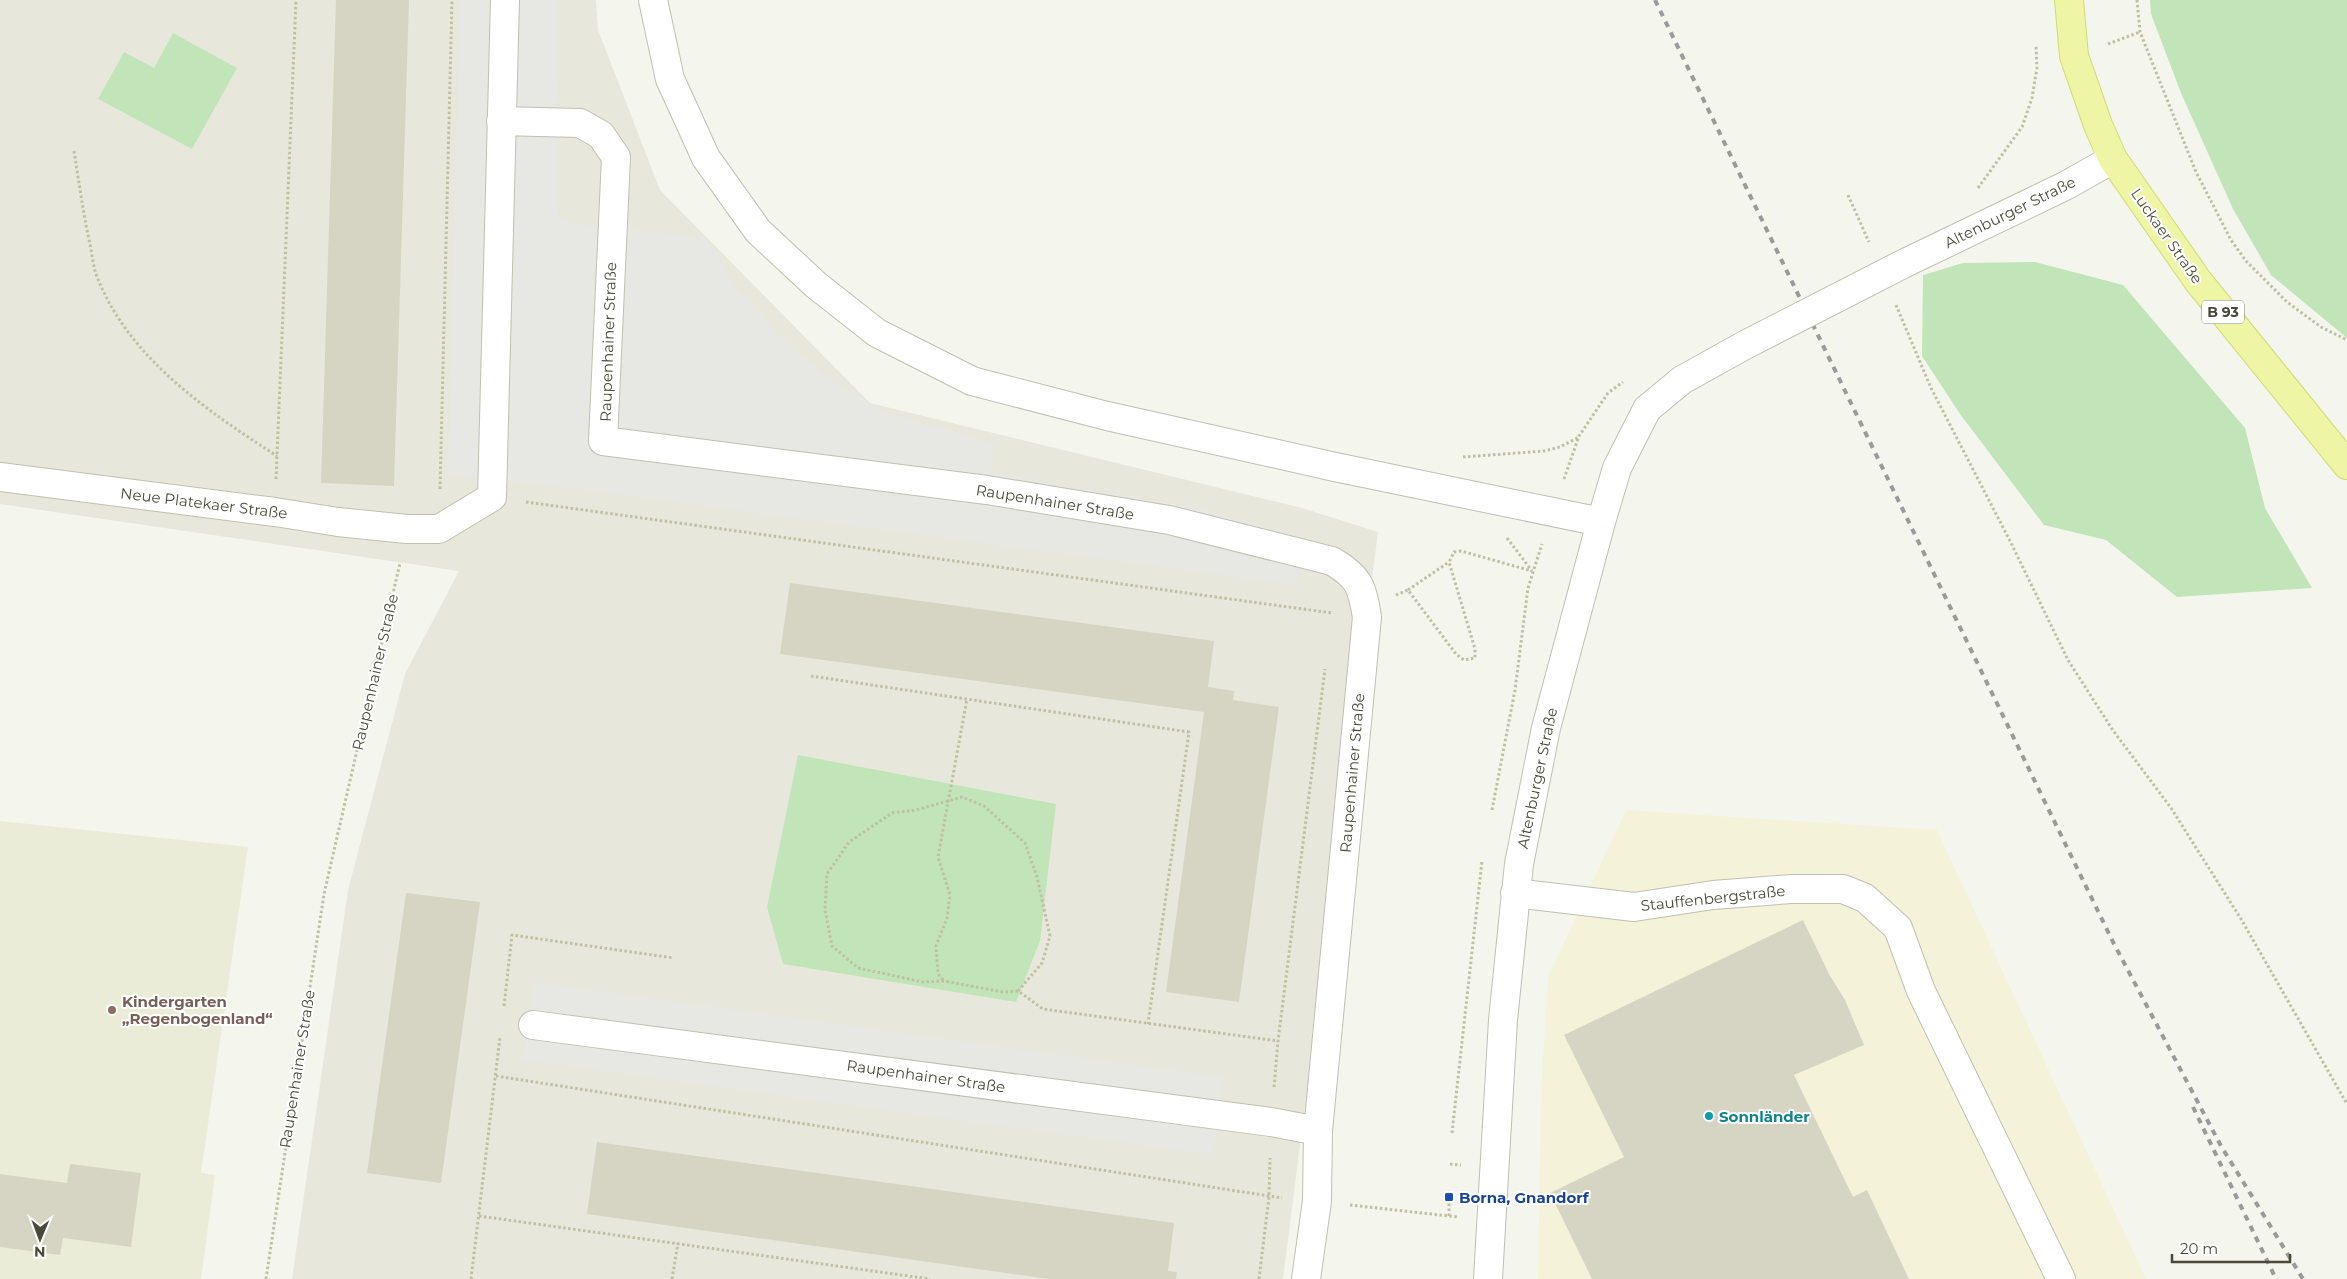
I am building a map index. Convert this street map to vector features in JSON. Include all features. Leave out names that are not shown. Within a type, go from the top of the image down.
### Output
[{"type":"main road","name":"Luckaer Straße","points":[[2068,0],[2074,56],[2098,126],[2113,159],[2198,281],[2347,465]]},
{"type":"street","points":[[407,529],[439,529],[492,497],[505,0]]},
{"type":"street","points":[[653,0],[670,79],[706,158],[758,231],[816,285],[877,333],[972,381],[1107,416],[1335,467],[1601,522]]},
{"type":"street","name":"Raupenhainer Straße","points":[[501,121],[580,123],[601,135],[616,157],[603,441],[987,490],[1169,520],[1332,561],[1349,571],[1361,587],[1366,611],[1318,1131],[1317,1201],[1306,1279]]},
{"type":"street","name":"Altenburger Straße","points":[[1488,1279],[1503,1020],[1519,864],[1546,728],[1601,522],[1617,468],[1647,410],[1682,380],[1746,345],[1905,263],[2065,186],[2113,159]]},
{"type":"street","name":"Neue Platekaer Straße","points":[[0,477],[275,512],[338,522],[407,529]]},
{"type":"street","name":"Stauffenbergstraße","points":[[1515,893],[1634,907],[1723,894],[1791,889],[1843,889],[1865,898],[1898,928],[1921,991],[2061,1279]]},
{"type":"street","name":"Raupenhainer Straße","points":[[533,1025],[1271,1122],[1318,1131]]},
{"type":"path","points":[[275,512],[296,0]]},
{"type":"path","points":[[439,529],[452,0]]},
{"type":"path","points":[[2137,0],[2140,32],[2196,172],[2231,240],[2246,261],[2288,302],[2321,327],[2347,340]]},
{"type":"path","points":[[1974,191],[1980,186],[2022,127],[2032,98],[2037,68]]},
{"type":"path","points":[[74,151],[84,219],[96,273],[114,310],[146,356],[216,417],[278,456]]},
{"type":"path","points":[[1848,195],[1871,248]]},
{"type":"path","points":[[1894,300],[1931,388],[2010,540],[2068,660],[2112,729],[2171,808],[2216,879],[2347,1104]]},
{"type":"path","points":[[492,497],[1332,613],[1366,611],[1377,603],[1408,590],[1449,562],[1454,552],[1461,551],[1532,571]]},
{"type":"path","name":"Raupenhainer Straße","points":[[266,1279],[324,894],[407,529]]},
{"type":"path","points":[[1408,590],[1456,654],[1464,660],[1475,658],[1475,649],[1449,562]]},
{"type":"path","points":[[1331,623],[1332,613]]},
{"type":"path","points":[[1259,1279],[1270,1198],[1271,1122],[1278,1041],[1326,661]]},
{"type":"path","points":[[811,676],[1189,732],[1148,1024]]},
{"type":"path","points":[[944,981],[938,974],[936,946],[947,918],[950,896],[938,857],[967,699]]},
{"type":"path","points":[[1018,991],[1042,963],[1050,936],[1037,877],[1024,843],[984,806],[962,797],[916,810],[892,814],[849,842],[827,874],[825,910],[832,946],[858,968],[923,982],[944,981],[1003,992],[1018,991],[1043,1009],[1278,1041]]},
{"type":"path","points":[[471,1279],[512,936],[674,958]]},
{"type":"path","points":[[502,1020],[533,1025]]},
{"type":"path","points":[[496,1076],[1270,1198],[1317,1201],[1491,1221]]},
{"type":"path","points":[[1449,1197],[1449,1216]]},
{"type":"path","points":[[479,1216],[930,1279]]},
{"type":"path","points":[[672,1279],[678,1243]]},
{"type":"shaded area","points":[[0,0],[596,0],[598,30],[660,190],[870,403],[1302,508],[1378,532],[1283,1279],[292,1279],[348,890],[405,674],[459,571],[0,504]]},
{"type":"shaded area","points":[[460,0],[557,0],[558,219],[577,224],[705,237],[739,292],[788,343],[832,380],[887,413],[994,443],[991,472],[1202,509],[1303,538],[1296,585],[555,486],[448,474]]},
{"type":"shaded area","points":[[1626,810],[1937,830],[2146,1279],[1538,1279],[1541,1091],[1548,977]]},
{"type":"shaded area","name":"Kindergarten „Regenbogenland“","points":[[0,821],[248,847],[201,1173],[215,1175],[201,1279],[0,1279]]},
{"type":"shaded area","points":[[534,982],[1223,1077],[1213,1155],[523,1060]]},
{"type":"green space","points":[[2150,0],[2347,0],[2347,338],[2271,275],[2233,209],[2181,93],[2151,14]]},
{"type":"green space","points":[[173,33],[237,68],[192,149],[98,99],[124,52],[154,68]]},
{"type":"green space","points":[[2035,262],[2123,285],[2245,428],[2265,508],[2312,588],[2177,597],[2106,540],[2044,525],[1960,414],[1922,356],[1923,275],[1963,263]]},
{"type":"green space","points":[[798,755],[1056,804],[1040,941],[1016,1002],[783,964],[767,907]]},
{"type":"building","points":[[336,0],[409,0],[394,486],[321,483]]},
{"type":"building","points":[[790,583],[1214,641],[1208,687],[1234,691],[1233,700],[1279,707],[1239,1002],[1166,992],[1204,712],[780,654]]},
{"type":"building","points":[[406,893],[480,902],[441,1183],[367,1173]]},
{"type":"building","name":"Sonnländer","points":[[1803,920],[1829,974],[1845,1000],[1864,1045],[1794,1075],[1853,1197],[1867,1190],[1909,1279],[1592,1279],[1550,1193],[1624,1157],[1564,1035]]},
{"type":"building","points":[[597,1142],[1174,1223],[1168,1271],[1177,1272],[1176,1279],[1049,1279],[587,1214]]},
{"type":"building","points":[[70,1164],[141,1173],[131,1247],[63,1238],[60,1255],[0,1247],[0,1174],[67,1183]]},
{"type":"railway","points":[[1655,0],[2113,942],[2221,1146],[2303,1279]]},
{"type":"railway","points":[[2193,1107],[2276,1279]]},
{"type":"place","name":"Kindergarten „Regenbogenland“","points":[[112,1010]]},
{"type":"place","name":"Sonnländer","points":[[1709,1116]]},
{"type":"place","name":"Borna, Gnandorf","points":[[1449,1197]]}]
